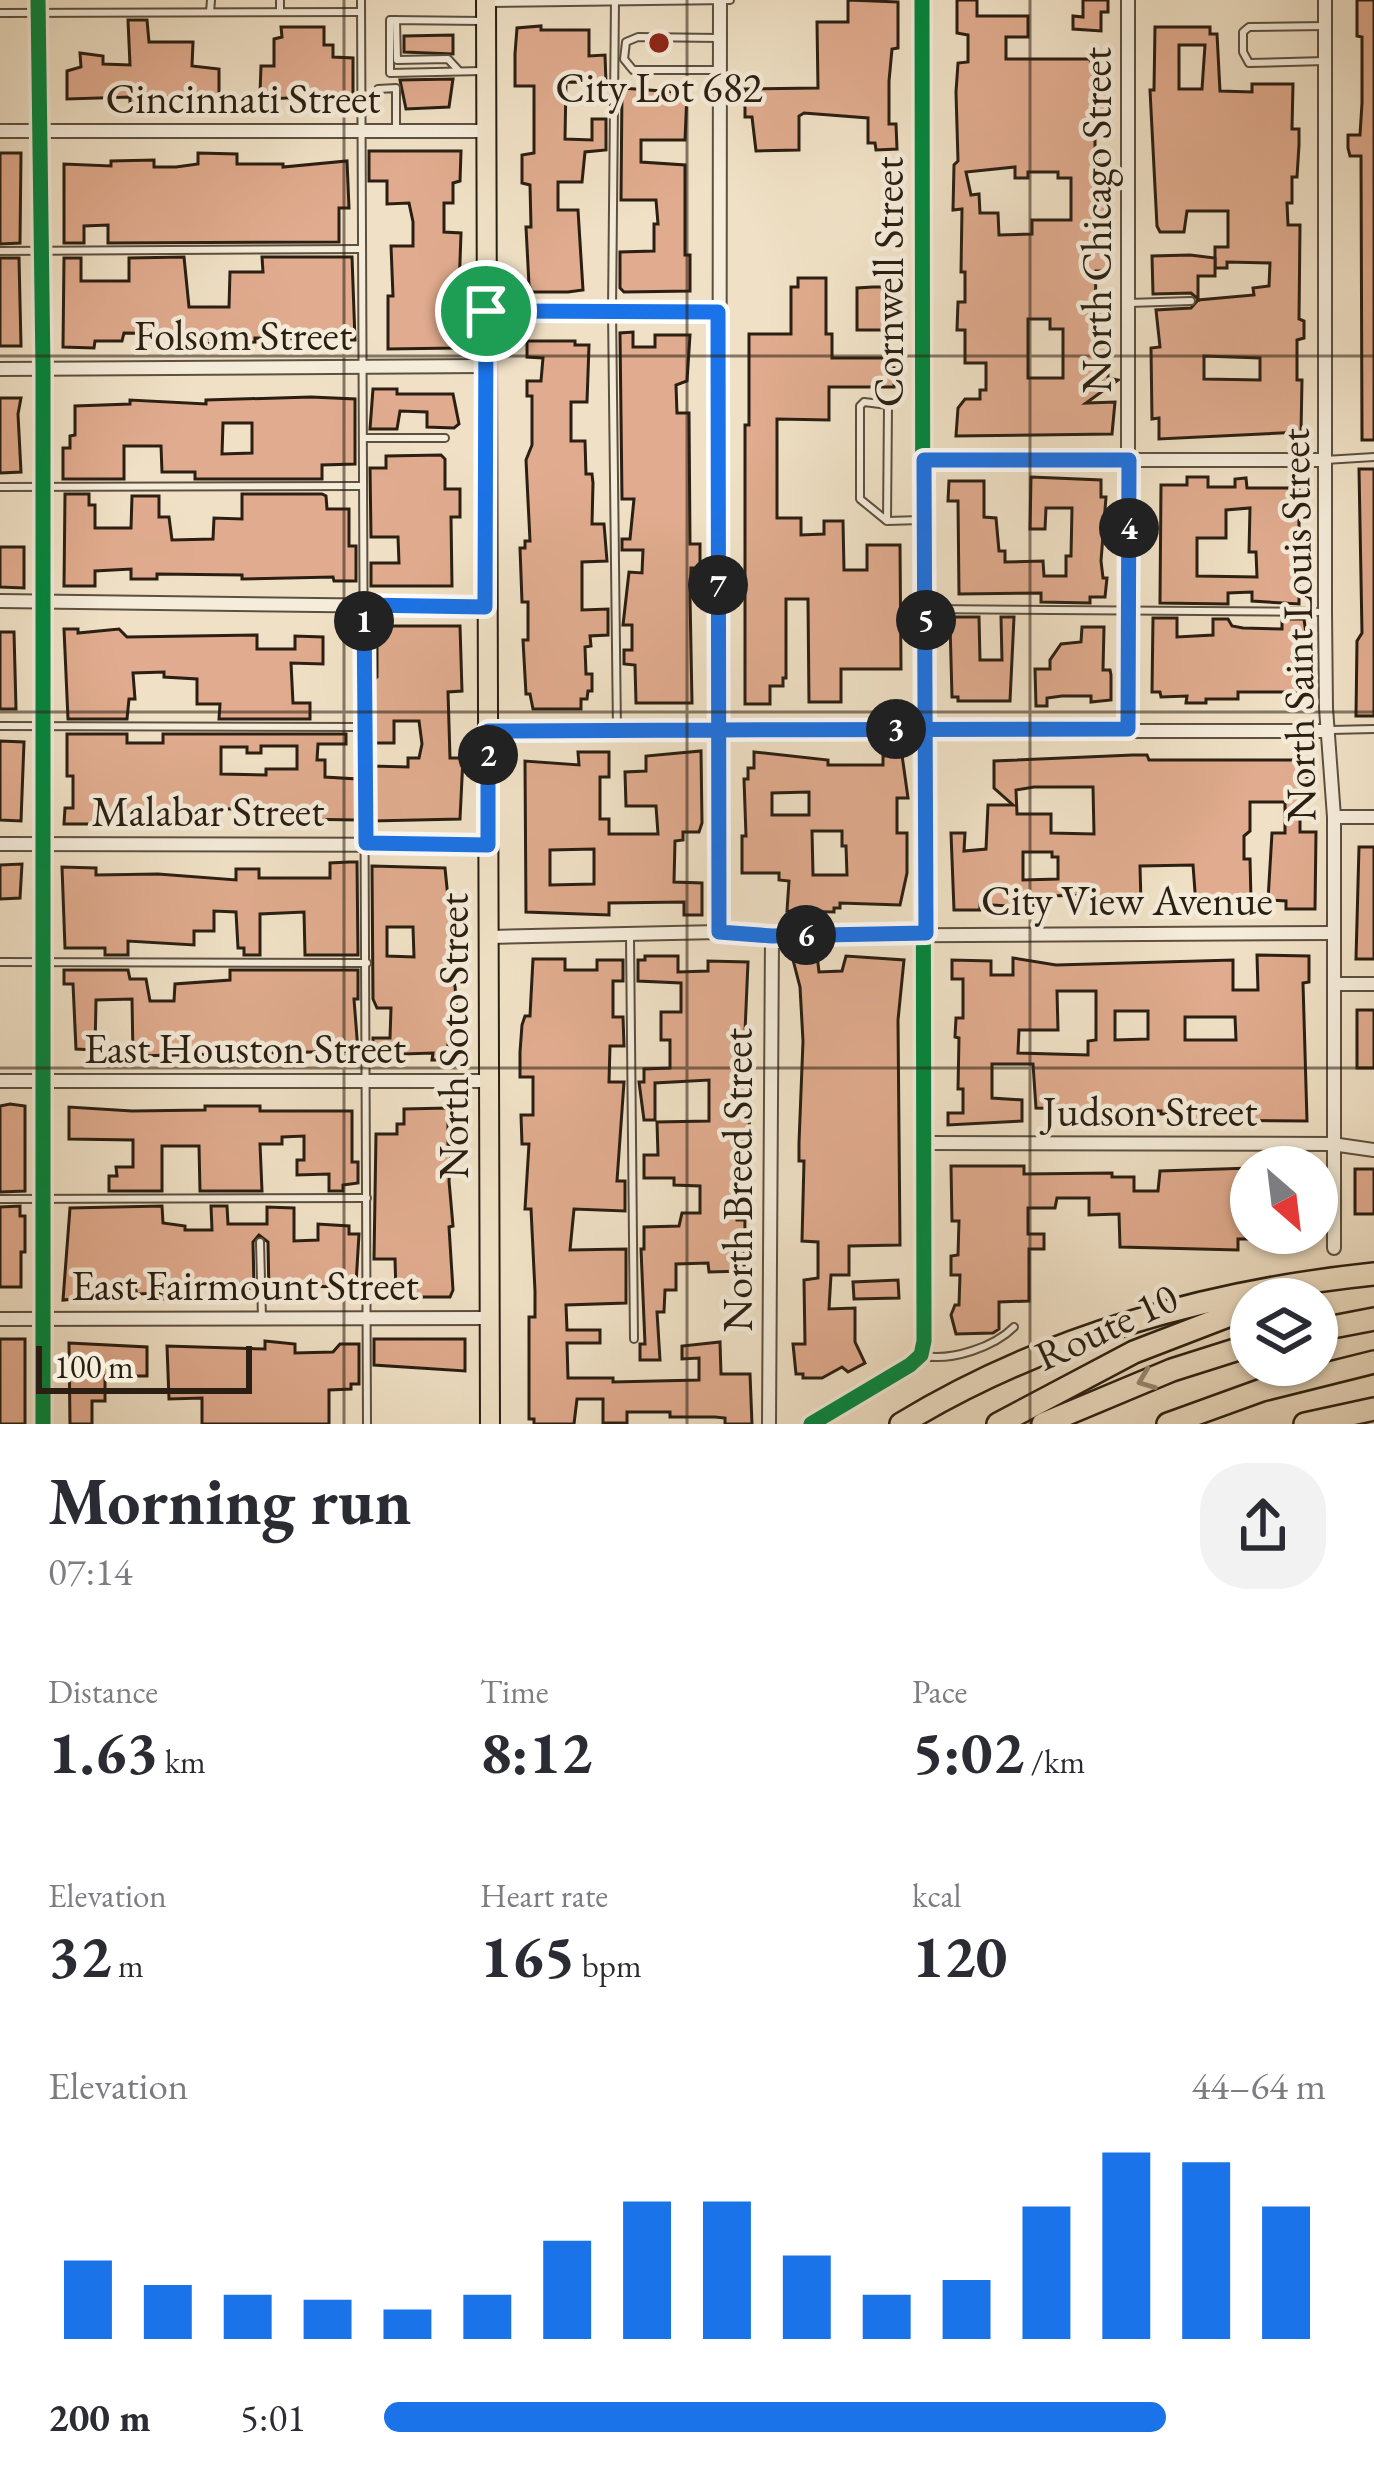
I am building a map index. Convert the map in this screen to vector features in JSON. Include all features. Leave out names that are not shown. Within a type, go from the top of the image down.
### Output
[{"type":"highway","points":[[1338,1285],[1374,1276]]},
{"type":"highway","points":[[901,1424],[991,1377],[1112,1328],[1212,1298],[1374,1276]]},
{"type":"highway","name":"Route 10","points":[[998,1424],[1134,1352],[1230,1315]]},
{"type":"highway","points":[[1338,1326],[1374,1319]]},
{"type":"highway","points":[[1043,1424],[1172,1370],[1230,1352]]},
{"type":"highway","points":[[1168,1424],[1262,1390],[1374,1362]]},
{"type":"highway","points":[[1306,1424],[1374,1409]]},
{"type":"main road","name":"North Soto Street","points":[[486,8],[490,1424]]},
{"type":"street","points":[[719,932],[720,0]]},
{"type":"street","name":"Cornwell Street","points":[[921,1355],[926,1143],[922,0]]},
{"type":"street","name":"North Chicago Street","points":[[1128,0],[1128,729]]},
{"type":"street","name":"North Saint Louis Street","points":[[1325,0],[1325,612],[1334,817],[1332,1144]]},
{"type":"street","points":[[38,6],[43,369],[43,1424]]},
{"type":"street","name":"Cincinnati Street","points":[[0,130],[487,131]]},
{"type":"street","points":[[486,311],[718,312]]},
{"type":"street","name":"Folsom Street","points":[[0,369],[486,366]]},
{"type":"street","points":[[924,460],[1325,460]]},
{"type":"street","points":[[0,601],[485,607]]},
{"type":"street","points":[[488,731],[1328,730]]},
{"type":"street","points":[[1334,817],[1374,817]]},
{"type":"street","name":"Malabar Street","points":[[0,844],[488,845]]},
{"type":"street","name":"City View Avenue","points":[[489,937],[719,932],[772,936],[1334,934]]},
{"type":"street","name":"North Breed Street","points":[[769,1424],[772,936]]},
{"type":"street","points":[[1334,984],[1374,984]]},
{"type":"street","name":"East Houston Street","points":[[0,1082],[490,1081]]},
{"type":"street","name":"Judson Street","points":[[926,1143],[1332,1144],[1374,1150]]},
{"type":"street","name":"East Fairmount Street","points":[[0,1319],[490,1318]]},
{"type":"street","points":[[811,1424],[921,1355]]},
{"type":"lane","points":[[210,12],[211,0]]},
{"type":"lane","points":[[280,0],[280,12]]},
{"type":"lane","points":[[361,0],[368,1424]]},
{"type":"lane","points":[[487,71],[390,73],[390,20],[486,8],[730,0]]},
{"type":"lane","points":[[615,2],[612,311],[617,731]]},
{"type":"lane","points":[[0,13],[38,6],[361,12]]},
{"type":"lane","points":[[395,20],[397,60],[448,59],[459,71]]},
{"type":"lane","points":[[1325,26],[1249,27],[1243,32],[1243,52],[1249,63],[1325,61]]},
{"type":"lane","points":[[719,38],[638,37],[626,42],[624,59],[633,70],[719,70]]},
{"type":"lane","points":[[378,89],[396,88],[396,131]]},
{"type":"lane","points":[[0,251],[361,249]]},
{"type":"lane","points":[[1129,303],[1190,301]]},
{"type":"lane","points":[[887,521],[888,405],[864,402],[860,406],[860,499],[887,521],[925,519]]},
{"type":"lane","points":[[363,438],[445,438]]},
{"type":"lane","points":[[1325,460],[1374,457]]},
{"type":"lane","points":[[0,488],[363,486]]},
{"type":"lane","points":[[926,608],[1325,612]]},
{"type":"lane","points":[[0,726],[365,727]]},
{"type":"lane","points":[[1328,730],[1374,729]]},
{"type":"lane","points":[[630,934],[634,1339]]},
{"type":"lane","points":[[0,962],[367,963]]},
{"type":"lane","points":[[0,1199],[367,1198]]},
{"type":"lane","points":[[260,1242],[262,1318]]},
{"type":"lane","points":[[921,1355],[954,1356],[1006,1335],[1014,1327]]},
{"type":"building","points":[[848,0],[898,2],[898,48],[892,49],[889,81],[889,124],[896,124],[897,149],[876,150],[875,143],[868,143],[868,118],[804,113],[799,116],[799,150],[756,151],[752,117],[745,117],[745,89],[818,88],[817,22],[848,22]]},
{"type":"building","points":[[957,0],[977,0],[977,16],[1028,16],[1028,37],[1006,37],[1006,59],[1090,59],[1095,87],[1105,90],[1105,111],[1095,111],[1095,154],[1099,190],[1104,194],[1110,271],[1096,271],[1095,315],[1099,315],[1099,345],[1108,345],[1108,378],[1118,380],[1086,403],[1115,402],[1112,434],[956,436],[958,408],[965,399],[980,399],[980,390],[986,390],[986,363],[965,363],[965,330],[957,330],[958,302],[965,302],[965,272],[961,272],[962,209],[953,210],[958,161],[956,92],[958,63],[968,62],[968,35],[957,33]],"holes":[[[1015,167],[1015,178],[1028,178],[1028,172],[1058,172],[1058,178],[1071,178],[1071,220],[1032,220],[1032,234],[999,235],[998,213],[980,213],[979,194],[971,195],[966,172]],[[1028,319],[1050,319],[1050,329],[1063,329],[1063,378],[1028,378]]]},
{"type":"building","points":[[1083,0],[1108,0],[1108,12],[1101,12],[1101,31],[1073,29],[1073,16],[1083,17]]},
{"type":"building","points":[[1357,0],[1374,0],[1374,440],[1362,440],[1361,156],[1350,156],[1348,148],[1348,135],[1360,135],[1362,103]]},
{"type":"building","points":[[128,20],[147,20],[149,42],[193,42],[192,66],[219,69],[219,97],[158,97],[159,106],[130,107],[130,97],[67,99],[67,71],[81,67],[80,53],[103,56],[103,64],[130,65]]},
{"type":"building","points":[[541,26],[541,30],[589,30],[589,56],[605,55],[606,83],[566,82],[565,139],[592,140],[592,119],[606,119],[606,150],[585,152],[582,182],[558,182],[558,210],[578,210],[583,290],[568,292],[532,292],[529,285],[530,185],[522,183],[522,155],[534,153],[534,86],[515,86],[515,54],[517,28]]},
{"type":"building","points":[[281,27],[324,27],[324,45],[333,45],[333,57],[353,58],[353,100],[330,100],[330,96],[267,99],[267,92],[260,93],[261,66],[274,66],[274,39],[282,37]]},
{"type":"building","points":[[1155,27],[1210,27],[1210,34],[1217,34],[1220,91],[1252,92],[1252,84],[1293,84],[1292,129],[1299,129],[1299,145],[1292,203],[1287,203],[1288,225],[1300,225],[1299,319],[1304,321],[1304,338],[1297,340],[1297,380],[1302,380],[1301,432],[1159,439],[1159,418],[1152,419],[1151,348],[1160,347],[1156,310],[1254,295],[1253,288],[1269,286],[1270,263],[1227,262],[1227,268],[1215,268],[1215,247],[1228,247],[1228,211],[1187,211],[1184,232],[1160,232],[1150,90],[1154,90]],"holes":[[[1179,45],[1205,45],[1202,89],[1179,89]],[[1204,356],[1260,358],[1260,380],[1204,379]]]},
{"type":"building","points":[[453,35],[453,54],[404,52],[404,36]]},
{"type":"building","points":[[453,79],[449,107],[406,109],[400,80]]},
{"type":"building","points":[[622,88],[687,93],[685,140],[641,140],[641,162],[685,165],[690,291],[624,292],[620,288],[620,252],[654,251],[654,224],[658,224],[656,200],[621,200]]},
{"type":"building","points":[[369,151],[461,151],[453,203],[444,203],[444,232],[461,233],[457,348],[388,349],[391,246],[413,246],[413,222],[409,203],[387,204],[387,181],[369,181]]},
{"type":"building","points":[[0,153],[21,153],[20,243],[0,244]]},
{"type":"building","points":[[198,153],[237,154],[237,164],[283,167],[347,161],[349,208],[339,208],[339,242],[108,243],[108,225],[84,226],[84,243],[64,243],[64,164],[111,166],[111,161],[154,160],[154,167],[176,167],[198,164]]},
{"type":"building","points":[[1152,256],[1215,258],[1215,276],[1198,276],[1198,299],[1191,293],[1153,294]]},
{"type":"building","points":[[184,257],[189,307],[229,307],[230,272],[263,272],[262,257],[352,257],[355,340],[255,338],[255,342],[197,344],[197,334],[124,333],[122,341],[95,341],[94,348],[63,347],[64,258],[81,258],[81,281],[129,281],[129,258]]},
{"type":"building","points":[[0,258],[19,258],[21,346],[0,346]]},
{"type":"building","points":[[798,278],[826,278],[826,334],[832,334],[832,358],[894,358],[894,387],[829,387],[829,420],[777,419],[777,518],[801,518],[801,535],[824,534],[824,521],[843,521],[844,570],[867,570],[867,545],[900,545],[901,669],[841,669],[841,702],[809,702],[808,599],[786,599],[783,686],[770,686],[770,704],[745,704],[749,334],[791,334],[791,287],[798,287]]},
{"type":"building","points":[[892,287],[892,330],[857,330],[857,288]]},
{"type":"building","points":[[633,332],[633,347],[655,347],[655,335],[690,335],[687,381],[676,385],[677,413],[689,413],[690,544],[700,544],[700,568],[691,568],[692,703],[636,703],[635,665],[624,664],[624,650],[632,650],[632,625],[623,625],[629,572],[642,573],[643,550],[622,550],[622,539],[630,539],[634,499],[622,499],[620,333]]},
{"type":"building","points":[[527,341],[589,345],[587,402],[571,402],[571,441],[585,441],[586,474],[592,474],[593,483],[592,524],[604,524],[607,561],[582,562],[582,610],[608,609],[608,635],[590,636],[591,646],[585,647],[592,691],[581,699],[581,709],[533,709],[530,694],[526,694],[523,640],[528,640],[528,602],[522,602],[520,548],[530,541],[526,460],[532,445],[532,396],[527,396],[527,381],[541,381],[543,358],[527,357]]},
{"type":"building","points":[[373,389],[453,394],[459,424],[427,427],[427,412],[400,411],[397,429],[370,429]]},
{"type":"building","points":[[0,398],[21,398],[21,472],[0,473]]},
{"type":"building","points":[[355,399],[355,464],[322,465],[322,479],[195,479],[195,472],[162,472],[161,446],[124,446],[124,479],[63,479],[63,448],[70,448],[70,436],[75,435],[75,406],[130,404],[130,400],[206,404],[206,400]],"holes":[[[223,423],[252,423],[252,453],[222,454]]]},
{"type":"building","points":[[441,455],[445,489],[460,489],[460,517],[451,517],[452,586],[371,586],[371,563],[399,563],[398,537],[371,537],[370,468],[386,468],[386,456]]},
{"type":"building","points":[[1359,469],[1374,469],[1374,716],[1356,716],[1357,641],[1362,633]]},
{"type":"building","points":[[1031,477],[1101,480],[1101,497],[1106,497],[1101,561],[1103,578],[1107,578],[1105,597],[1090,597],[1090,603],[1041,602],[1041,593],[959,594],[958,501],[948,501],[949,481],[984,481],[984,517],[996,518],[999,551],[1005,551],[1005,562],[1043,561],[1044,576],[1066,576],[1072,508],[1046,508],[1045,529],[1030,529]]},
{"type":"building","points":[[1187,477],[1208,477],[1208,487],[1235,487],[1235,479],[1246,478],[1247,488],[1299,488],[1299,604],[1252,601],[1252,592],[1228,593],[1228,604],[1160,603],[1161,485],[1187,485]],"holes":[[[1250,508],[1249,552],[1256,552],[1257,577],[1197,576],[1197,538],[1226,538],[1226,510]]]},
{"type":"building","points":[[65,494],[89,494],[89,505],[95,505],[95,528],[131,528],[132,496],[159,496],[159,517],[169,517],[172,540],[213,539],[214,518],[242,519],[242,494],[322,494],[327,509],[349,509],[356,581],[157,574],[157,579],[131,579],[131,569],[95,571],[95,586],[64,586]]},
{"type":"building","points":[[0,547],[24,547],[24,588],[0,587]]},
{"type":"building","points":[[954,617],[979,617],[980,660],[1002,660],[1001,617],[1014,617],[1010,701],[952,697],[950,623]]},
{"type":"building","points":[[1153,618],[1177,618],[1177,637],[1213,635],[1213,619],[1228,619],[1232,626],[1243,628],[1282,629],[1282,619],[1304,619],[1307,641],[1299,641],[1303,692],[1238,692],[1238,699],[1206,699],[1206,703],[1186,703],[1187,696],[1161,697],[1160,692],[1152,692]]},
{"type":"building","points":[[377,626],[460,626],[462,691],[448,692],[450,758],[463,758],[460,819],[372,821],[372,766],[408,767],[408,758],[419,758],[422,744],[419,721],[394,721],[394,743],[374,743],[371,681],[377,677]]},
{"type":"building","points":[[1082,627],[1104,627],[1103,670],[1110,670],[1111,700],[1091,702],[1091,696],[1062,696],[1047,698],[1047,706],[1036,706],[1035,669],[1050,669],[1050,660],[1061,644],[1081,642]]},
{"type":"building","points":[[64,629],[78,629],[78,633],[119,629],[127,637],[257,635],[257,649],[295,649],[295,636],[323,637],[323,664],[291,663],[293,703],[310,703],[310,719],[219,719],[220,704],[197,704],[197,679],[164,677],[164,672],[133,673],[135,699],[129,699],[127,719],[68,719]]},
{"type":"building","points":[[0,632],[14,632],[16,709],[0,709]]},
{"type":"building","points":[[67,734],[127,734],[127,743],[163,743],[163,734],[346,734],[346,744],[318,744],[317,760],[325,760],[325,777],[357,779],[357,820],[297,819],[297,808],[161,810],[158,821],[134,821],[132,814],[95,814],[95,824],[64,824],[65,808],[73,808],[73,776],[67,776]],"holes":[[[261,746],[297,746],[297,769],[266,769],[266,775],[221,774],[221,747],[247,747],[247,753],[261,753]]]},
{"type":"building","points":[[0,741],[24,742],[21,821],[0,820]]},
{"type":"building","points":[[701,751],[702,823],[699,832],[683,832],[683,840],[675,841],[674,882],[702,883],[702,915],[684,915],[684,902],[609,903],[609,915],[526,912],[525,761],[579,765],[578,752],[609,752],[609,777],[600,777],[600,819],[609,819],[609,834],[658,834],[656,806],[626,806],[625,772],[646,771],[646,756]],"holes":[[[594,849],[594,884],[550,885],[550,850]]]},
{"type":"building","points":[[754,752],[828,760],[828,765],[883,765],[883,756],[902,755],[908,798],[897,798],[897,833],[907,833],[907,873],[900,905],[840,903],[834,912],[787,911],[789,881],[779,880],[779,873],[742,873],[744,779],[748,779],[748,768],[754,768]],"holes":[[[809,792],[809,815],[772,815],[772,793]],[[812,831],[842,831],[847,875],[813,875]]]},
{"type":"building","points":[[1133,755],[1147,755],[1149,760],[1307,760],[1307,802],[1300,802],[1300,832],[1316,832],[1315,909],[1286,909],[1286,901],[1268,900],[1272,833],[1285,833],[1285,802],[1250,802],[1244,859],[1250,859],[1251,900],[1196,905],[1193,865],[1140,866],[1141,903],[1095,899],[1095,895],[1045,896],[1046,903],[1023,907],[980,904],[980,910],[954,910],[951,833],[965,833],[964,851],[986,849],[988,805],[1013,805],[994,788],[994,761]],"holes":[[[1093,787],[1094,834],[1051,833],[1051,814],[1017,814],[1016,790]],[[1023,852],[1052,852],[1052,857],[1058,857],[1058,879],[1023,880]]]},
{"type":"building","points":[[1359,847],[1374,847],[1374,959],[1356,959]]},
{"type":"building","points":[[357,862],[358,955],[305,955],[304,912],[260,914],[260,955],[244,955],[244,948],[238,948],[236,912],[214,911],[214,931],[194,931],[194,945],[128,941],[128,955],[105,955],[105,948],[65,948],[62,867],[96,868],[96,875],[236,880],[236,869],[259,869],[259,878],[330,878],[330,863]]},
{"type":"building","points":[[22,864],[20,898],[0,899],[0,865]]},
{"type":"building","points":[[372,866],[445,868],[448,898],[459,898],[459,927],[450,927],[458,1022],[450,1028],[446,1060],[432,1060],[433,1053],[373,1055],[373,1038],[390,1038],[391,1008],[377,1008],[373,999]],"holes":[[[387,927],[413,927],[414,957],[387,956]]]},
{"type":"building","points":[[817,955],[819,972],[842,971],[846,956],[904,960],[898,1020],[900,1245],[849,1246],[849,1275],[831,1275],[829,1309],[855,1308],[855,1342],[865,1363],[848,1372],[842,1367],[822,1378],[803,1378],[796,1374],[793,1344],[805,1344],[804,1280],[818,1278],[818,1242],[802,1241],[803,1041],[800,987],[792,956]]},
{"type":"building","points":[[1257,955],[1309,956],[1309,982],[1303,983],[1307,1121],[1179,1120],[1179,1114],[1161,1111],[1036,1108],[1033,1064],[992,1064],[992,1098],[1022,1100],[1022,1121],[948,1125],[948,1113],[963,1113],[963,1089],[958,1089],[959,1038],[955,1037],[956,1018],[963,1018],[963,979],[952,979],[952,960],[991,961],[991,975],[1013,975],[1013,958],[1056,965],[1233,960],[1233,990],[1258,990]],"holes":[[[1057,991],[1096,991],[1096,1040],[1088,1041],[1088,1055],[1018,1053],[1019,1030],[1058,1030]],[[1115,1011],[1148,1011],[1148,1039],[1115,1040]],[[1185,1017],[1235,1017],[1236,1040],[1185,1040]]]},
{"type":"building","points":[[678,956],[678,972],[708,971],[708,961],[748,962],[744,1055],[750,1058],[750,1117],[747,1145],[742,1146],[742,1178],[736,1178],[737,1220],[745,1220],[744,1271],[709,1272],[708,1263],[676,1264],[676,1290],[665,1290],[664,1312],[657,1312],[660,1360],[640,1360],[640,1344],[645,1344],[644,1227],[679,1226],[682,1213],[700,1213],[700,1186],[674,1185],[674,1178],[644,1178],[644,1155],[658,1155],[657,1122],[709,1121],[709,1080],[655,1083],[655,1120],[644,1120],[639,1082],[644,1082],[644,1069],[670,1068],[670,1040],[661,1040],[661,1012],[681,1012],[681,983],[638,981],[638,960]]},
{"type":"building","points":[[533,959],[565,959],[565,970],[597,970],[597,960],[623,960],[623,981],[613,981],[613,1017],[623,1017],[624,1046],[610,1046],[609,1082],[624,1082],[617,1181],[625,1181],[625,1211],[574,1209],[570,1250],[626,1249],[626,1303],[566,1305],[567,1330],[600,1330],[600,1343],[567,1343],[568,1378],[699,1380],[699,1358],[682,1359],[682,1346],[720,1342],[721,1374],[750,1374],[752,1424],[725,1424],[725,1418],[715,1417],[670,1417],[670,1412],[627,1412],[627,1423],[603,1423],[603,1399],[577,1399],[574,1424],[534,1424],[529,1419],[529,1317],[535,1317],[535,1291],[531,1209],[525,1209],[529,1144],[522,1144],[521,1115],[533,1115],[533,1077],[520,1077],[520,1052],[522,1025],[525,1016],[530,1016]]},
{"type":"building","points":[[64,970],[128,970],[130,979],[146,979],[150,1001],[174,1001],[175,984],[230,980],[230,970],[358,970],[358,999],[354,999],[358,1051],[133,1056],[132,999],[96,1000],[95,1050],[76,1049],[73,984],[64,984]]},
{"type":"building","points":[[1357,1010],[1374,1010],[1374,1068],[1357,1068]]},
{"type":"building","points":[[0,1106],[25,1106],[25,1191],[0,1192]]},
{"type":"building","points":[[205,1106],[352,1111],[352,1162],[358,1162],[358,1183],[343,1185],[343,1191],[329,1191],[329,1174],[297,1175],[297,1160],[304,1160],[304,1136],[282,1137],[282,1144],[260,1144],[262,1191],[200,1191],[199,1146],[162,1146],[162,1191],[109,1191],[109,1176],[117,1176],[116,1167],[133,1167],[133,1140],[69,1139],[69,1107],[132,1111],[205,1110]]},
{"type":"building","points":[[448,1108],[453,1290],[450,1297],[402,1297],[396,1293],[395,1259],[374,1259],[376,1134],[397,1134],[397,1124],[404,1124],[404,1109]]},
{"type":"building","points":[[951,1166],[1024,1166],[1024,1174],[1112,1173],[1112,1177],[1134,1177],[1134,1191],[1158,1191],[1160,1171],[1230,1169],[1230,1250],[1120,1247],[1119,1214],[1089,1215],[1089,1198],[1057,1198],[1055,1208],[1028,1208],[1028,1234],[1044,1234],[1044,1249],[1029,1249],[1029,1301],[999,1302],[999,1329],[993,1333],[956,1334],[951,1315],[959,1305],[960,1275],[951,1275],[951,1256],[958,1255],[959,1221],[952,1221]]},
{"type":"building","points":[[1355,1169],[1374,1169],[1374,1214],[1355,1214]]},
{"type":"building","points":[[20,1206],[20,1216],[25,1216],[21,1287],[0,1287],[0,1207]]},
{"type":"building","points":[[162,1206],[163,1223],[185,1226],[185,1230],[212,1230],[211,1206],[227,1206],[228,1224],[267,1224],[267,1207],[294,1208],[294,1241],[318,1240],[318,1224],[349,1226],[349,1234],[359,1234],[356,1284],[281,1286],[281,1294],[269,1294],[268,1242],[259,1235],[253,1242],[254,1288],[197,1288],[197,1299],[164,1299],[164,1293],[137,1294],[134,1284],[98,1284],[98,1297],[63,1300],[70,1208]]},
{"type":"building","points":[[898,1280],[899,1298],[854,1299],[853,1282]]},
{"type":"building","points":[[0,1339],[25,1339],[25,1424],[0,1424]]},
{"type":"building","points":[[374,1339],[465,1339],[465,1371],[374,1365]]},
{"type":"building","points":[[265,1341],[295,1344],[295,1353],[333,1352],[340,1344],[359,1344],[359,1384],[329,1390],[329,1424],[202,1424],[202,1398],[169,1399],[167,1346],[265,1349]]},
{"type":"building","points":[[69,1343],[147,1347],[147,1376],[105,1376],[105,1401],[92,1401],[92,1424],[70,1424]]},
{"type":"cycle path","points":[[38,0],[43,369],[43,1424]]},
{"type":"cycle path","points":[[811,1424],[910,1365],[921,1355],[924,1341],[922,0]]},
{"type":"place","name":"City Lot 682","points":[[659,43]]},
{"type":"route","points":[[486,311],[485,607],[364,605],[366,843],[488,845],[488,731],[718,730],[926,728],[1128,729],[1129,460],[924,460],[926,728],[926,933],[772,936],[719,932],[718,730],[718,312],[486,311]]}]
